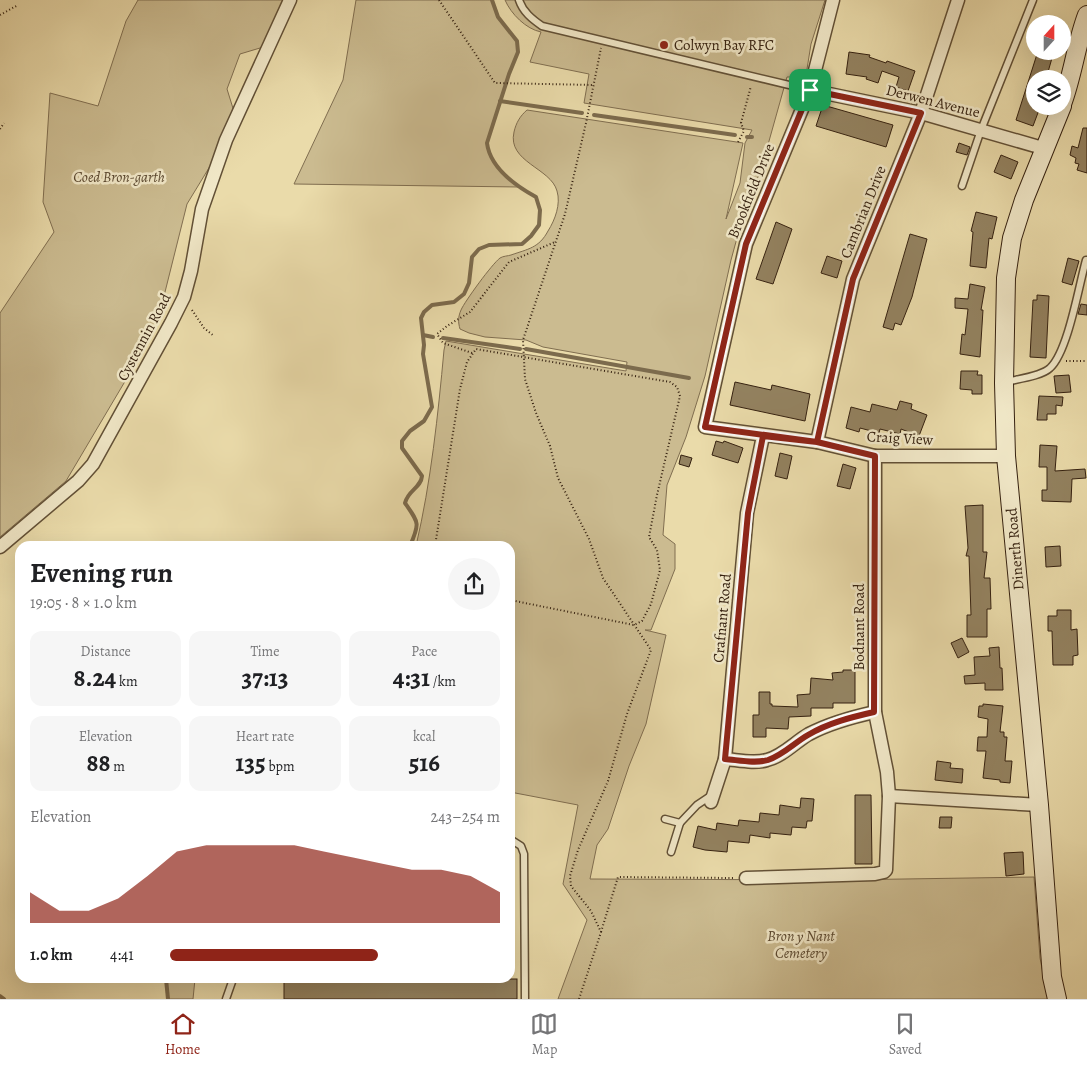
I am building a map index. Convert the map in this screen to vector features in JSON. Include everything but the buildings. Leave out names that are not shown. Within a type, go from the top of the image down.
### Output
[{"type":"street","points":[[282,19],[286,0]]},
{"type":"street","points":[[282,19],[290,0]]},
{"type":"street","name":"Brookfield Drive","points":[[705,427],[746,244],[810,90],[833,0]]},
{"type":"street","name":"Cambrian Drive","points":[[817,442],[853,279],[921,113],[958,0]]},
{"type":"street","name":"Dinerth Road","points":[[1071,75],[1079,36],[1087,15]]},
{"type":"street","name":"Cystennin Road","points":[[0,547],[78,481],[93,464],[171,323],[184,297],[191,271],[202,210],[226,140],[282,19]]},
{"type":"street","name":"Derwen Avenue","points":[[810,90],[921,113],[1046,149]]},
{"type":"street","name":"Dinerth Road","points":[[1057,999],[1050,959],[1039,805],[1006,456],[1004,383],[1006,278],[1012,238],[1024,200],[1058,115]]},
{"type":"street","name":"Craig View","points":[[705,427],[817,442],[875,456],[1006,456]]},
{"type":"street","name":"Crafnant Road","points":[[712,798],[725,759],[748,513],[763,436]]},
{"type":"street","name":"Bodnant Road","points":[[746,878],[875,874],[886,870],[889,796],[887,772],[874,712],[875,456]]},
{"type":"street","points":[[725,759],[766,760],[780,754],[825,726],[847,718],[874,712]]},
{"type":"street","points":[[889,796],[1039,805]]},
{"type":"lane","points":[[519,0],[529,17],[542,26],[810,90]]},
{"type":"lane","points":[[962,186],[981,130],[1033,0]]},
{"type":"lane","points":[[1004,383],[1049,369],[1056,360],[1064,342],[1086,260]]},
{"type":"lane","points":[[671,852],[680,823],[697,804],[712,798]]},
{"type":"lane","points":[[665,819],[680,823]]},
{"type":"lane","points":[[515,843],[521,846],[524,854],[525,999]]},
{"type":"lane","points":[[226,999],[232,983]]},
{"type":"path","points":[[440,0],[495,83],[594,85]]},
{"type":"path","points":[[0,15],[18,5]]},
{"type":"path","points":[[601,932],[591,911],[571,886],[570,876],[578,850],[608,781],[627,714],[651,650],[603,578],[589,539],[558,478],[550,446],[536,413],[525,379],[523,340],[565,214],[603,40]]},
{"type":"path","points":[[738,142],[744,131],[741,123],[754,76]]},
{"type":"path","points":[[0,129],[4,122]]},
{"type":"path","points":[[472,353],[443,343],[437,334],[470,312],[509,262],[556,242]]},
{"type":"path","points":[[184,297],[204,328],[214,336]]},
{"type":"path","points":[[436,541],[460,389],[467,362],[476,349],[670,382],[677,387],[680,396],[649,537],[657,550],[660,570],[651,604],[642,621],[634,625],[515,601]]},
{"type":"path","points":[[1056,360],[1087,361]]},
{"type":"path","points":[[579,999],[618,877],[746,878]]},
{"type":"green space","name":"Coed Bron-garth","points":[[138,0],[285,0],[270,45],[240,54],[227,89],[236,118],[226,140],[187,204],[157,324],[66,481],[0,537],[0,313],[54,232],[43,202],[50,93],[98,106],[126,21]]},
{"type":"green space","points":[[356,0],[492,0],[498,17],[517,41],[518,52],[487,143],[488,150],[494,162],[503,173],[519,187],[294,184],[343,80]]},
{"type":"green space","name":"Bron y Nant Cemetery","points":[[505,0],[825,0],[811,44],[807,69],[801,77],[787,77],[762,166],[740,227],[705,376],[686,437],[667,485],[663,535],[675,544],[675,569],[651,630],[645,630],[666,635],[646,724],[629,766],[608,829],[597,845],[590,879],[839,880],[1034,877],[1040,958],[1048,999],[558,999],[587,920],[563,884],[578,805],[515,793],[515,541],[417,541],[430,473],[446,341],[626,371],[627,362],[543,347],[526,340],[485,337],[460,329],[459,315],[461,310],[491,267],[501,257],[523,251],[541,241],[545,237],[557,212],[558,196],[553,183],[547,176],[523,158],[517,151],[514,142],[516,126],[520,117],[527,110],[743,143],[726,219],[740,183],[745,143],[752,130],[584,103],[589,74],[530,62],[541,32],[530,28],[511,10]]},
{"type":"green space","points":[[166,983],[195,983],[193,999],[168,999]]},
{"type":"waterway","points":[[412,541],[417,528],[415,519],[405,503],[422,476],[402,448],[402,441],[410,431],[424,421],[432,407],[423,354],[421,318],[424,312],[432,305],[454,302],[464,294],[469,283],[472,257],[479,249],[489,245],[522,244],[539,225],[540,210],[536,197],[512,182],[505,175],[493,160],[487,143],[518,52],[517,41],[498,17],[492,0]]},
{"type":"waterway","points":[[500,101],[582,113]]},
{"type":"waterway","points":[[594,115],[735,135]]},
{"type":"waterway","points":[[747,137],[752,137]]},
{"type":"waterway","points":[[423,335],[433,337]]},
{"type":"waterway","points":[[443,338],[520,349]]},
{"type":"waterway","points":[[526,349],[689,378]]},
{"type":"waterway","points":[[166,983],[168,999]]},
{"type":"waterway","points":[[0,996],[4,999]]},
{"type":"place","name":"Colwyn Bay RFC","points":[[664,45]]},
{"type":"route","points":[[810,90],[746,244],[705,427],[817,442],[875,456],[874,712],[847,718],[825,726],[780,754],[766,760],[725,759],[748,513],[763,436],[817,442],[853,279],[921,113],[810,90]]}]
